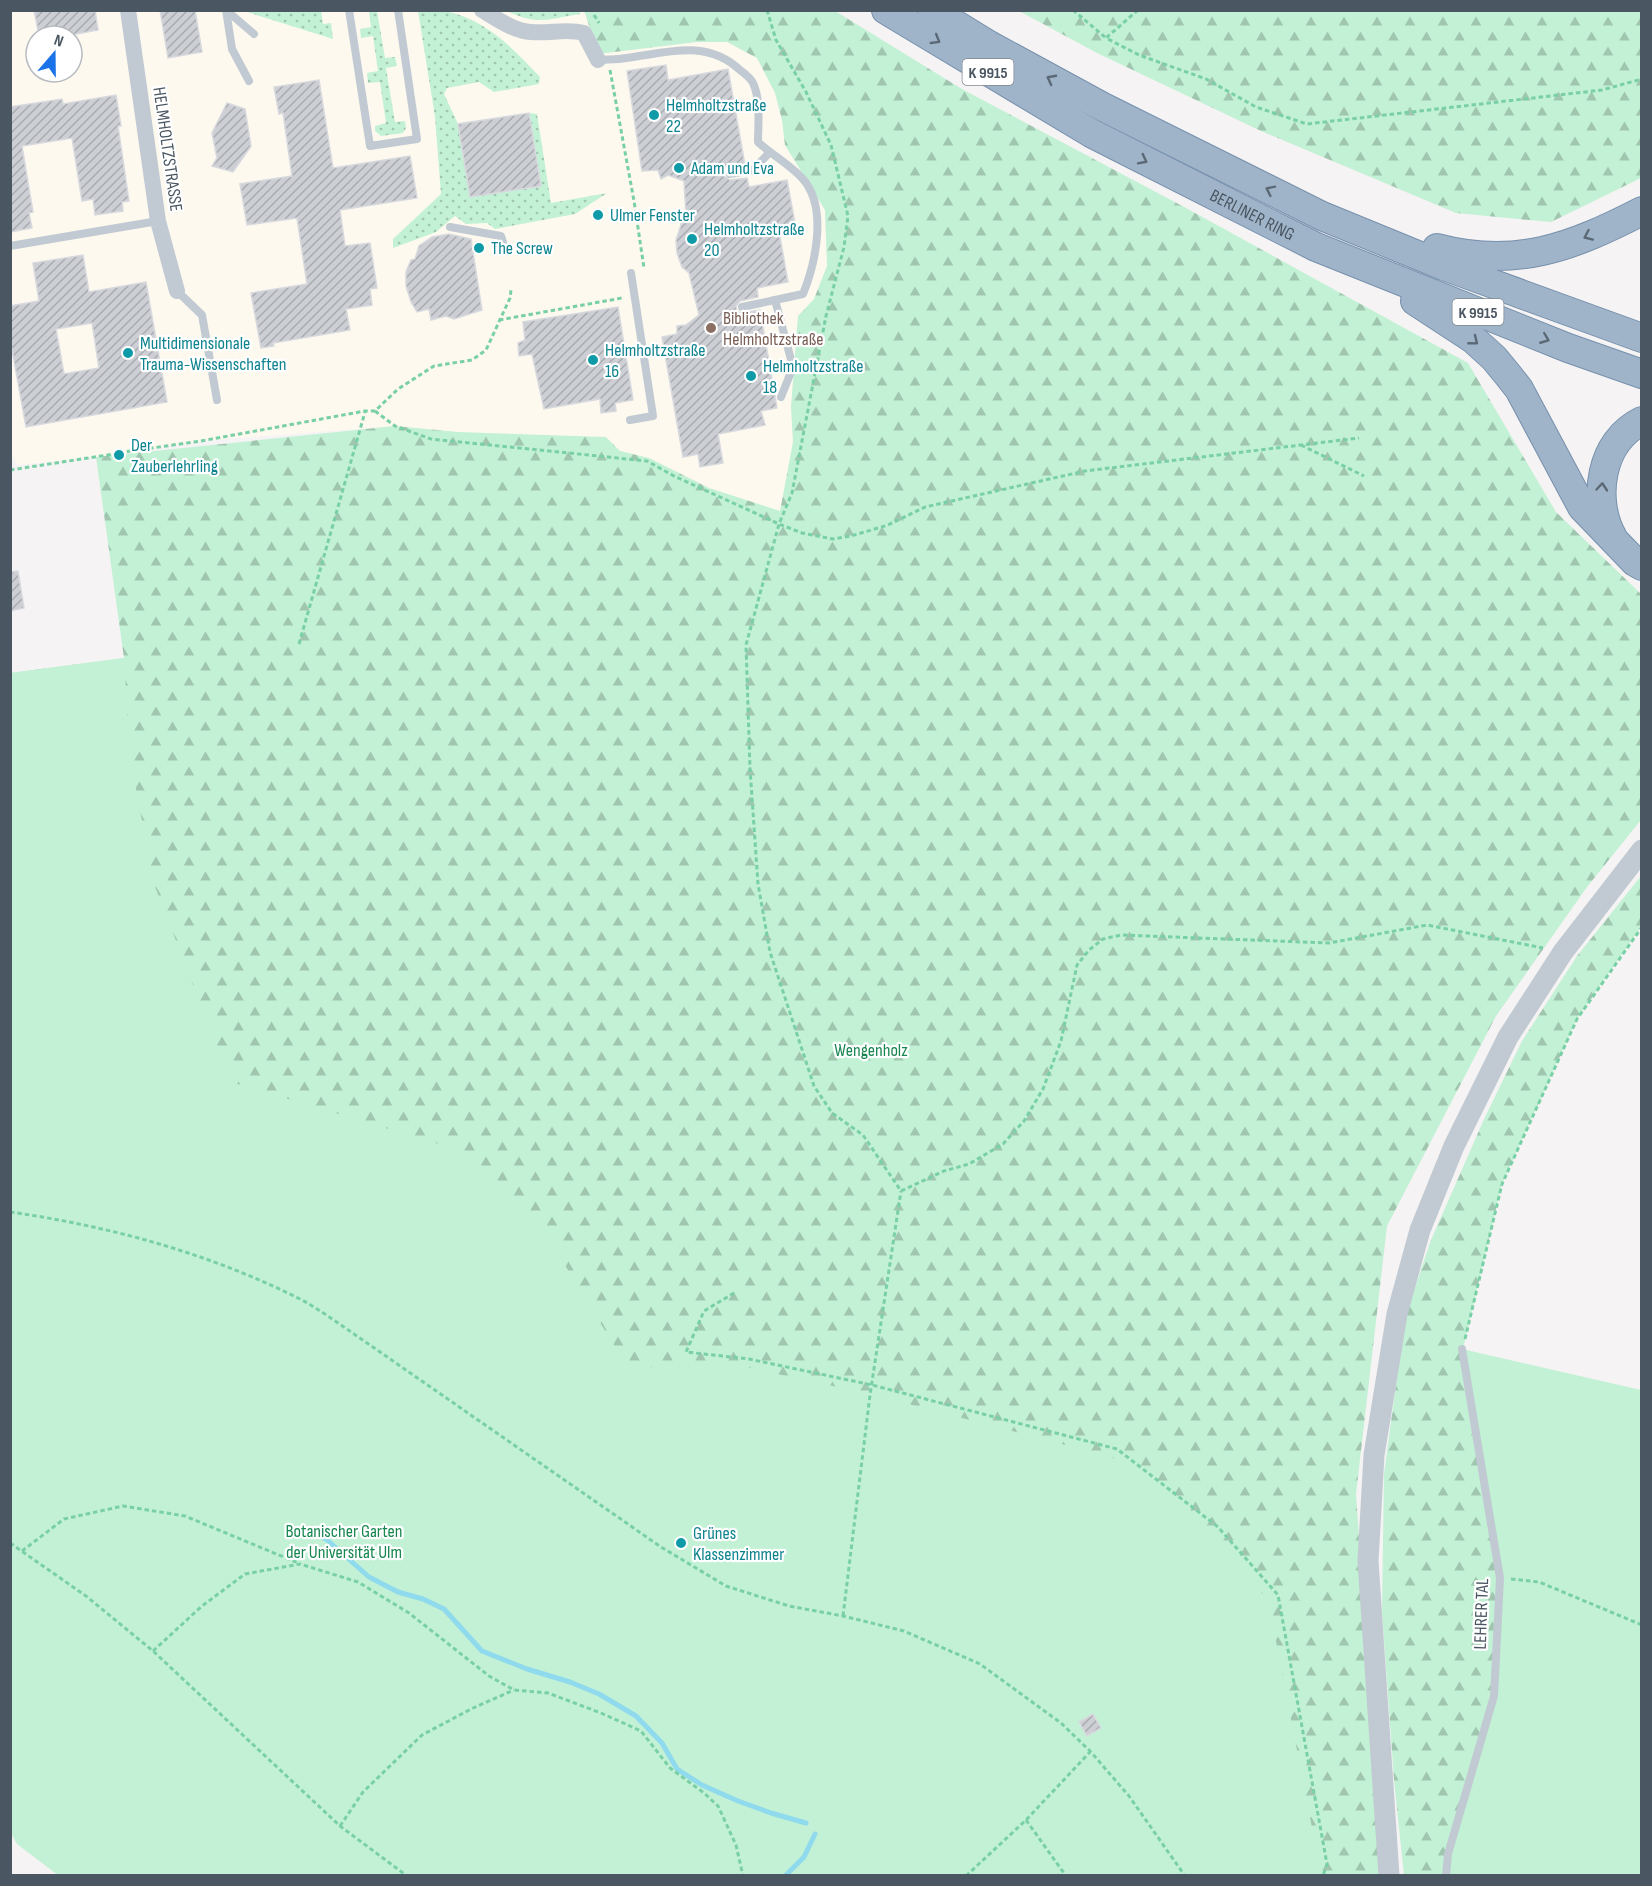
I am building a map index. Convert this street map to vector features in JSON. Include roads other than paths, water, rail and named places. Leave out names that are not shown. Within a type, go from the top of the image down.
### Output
[{"type":"highway","name":"BERLINER RING","points":[[886,10],[1091,133],[1316,247],[1568,348],[1641,374]]},
{"type":"highway","name":"BERLINER RING","points":[[932,10],[989,45],[1103,107],[1322,216],[1444,266],[1641,338]]},
{"type":"highway","points":[[1322,216],[1459,254],[1496,257],[1525,255],[1563,247],[1641,211]]},
{"type":"highway","points":[[1316,247],[1438,315],[1473,339],[1494,358],[1519,389],[1582,507],[1641,566]]},
{"type":"highway","points":[[1616,543],[1602,511],[1602,479],[1608,459],[1618,442],[1632,425],[1641,421]]},
{"type":"street","name":"HELMHOLTZSTRASSE","points":[[129,10],[158,221],[177,291]]},
{"type":"street","points":[[482,10],[505,23],[529,32],[571,30],[584,33],[603,60]]},
{"type":"street","points":[[1389,1875],[1368,1561],[1374,1455],[1397,1314],[1420,1230],[1454,1146],[1508,1037],[1563,952],[1641,850]]},
{"type":"lane","points":[[249,81],[232,49],[226,10],[254,34]]},
{"type":"lane","points":[[349,10],[370,146],[417,139],[398,10]]},
{"type":"lane","points":[[603,60],[624,59],[678,49],[702,50],[732,62],[752,81],[758,98],[758,142],[802,178],[814,195],[816,250],[811,272],[802,294],[742,307]]},
{"type":"lane","points":[[730,174],[753,170],[769,153]]},
{"type":"lane","points":[[10,246],[158,221]]},
{"type":"lane","points":[[450,227],[501,236],[504,246]]},
{"type":"lane","points":[[630,420],[653,416],[631,273]]},
{"type":"lane","points":[[177,291],[202,315],[217,400]]},
{"type":"lane","points":[[775,300],[793,367],[781,397]]},
{"type":"lane","name":"LEHRER TAL","points":[[1446,1875],[1448,1854],[1494,1696],[1500,1578],[1462,1349]]},
{"type":"waterway","points":[[303,1527],[326,1539],[369,1577],[398,1592],[423,1599],[444,1609],[482,1651],[599,1694],[636,1716],[662,1743],[677,1769],[702,1785],[738,1801],[806,1823]]},
{"type":"waterway","points":[[785,1876],[804,1857],[815,1834]]},
{"type":"place","name":"Helmholtzstraße 22","points":[[654,115]]},
{"type":"place","name":"Adam und Eva","points":[[679,168]]},
{"type":"place","name":"Ulmer Fenster","points":[[598,215]]},
{"type":"place","name":"Helmholtzstraße 20","points":[[692,239]]},
{"type":"place","name":"The Screw","points":[[479,248]]},
{"type":"place","name":"Bibliothek Helmholtzstraße","points":[[711,328]]},
{"type":"place","name":"Multidimensionale Trauma-Wissenschaften","points":[[128,353]]},
{"type":"place","name":"Helmholtzstraße 16","points":[[593,360]]},
{"type":"place","name":"Helmholtzstraße 18","points":[[751,376]]},
{"type":"place","name":"Der Zauberlehrling","points":[[119,455]]},
{"type":"place","name":"Grünes Klassenzimmer","points":[[681,1543]]},
{"type":"park label","name":"Wengenholz","points":[[871,1050]]},
{"type":"park label","name":"Botanischer Garten der Universität Ulm","points":[[344,1541]]}]
